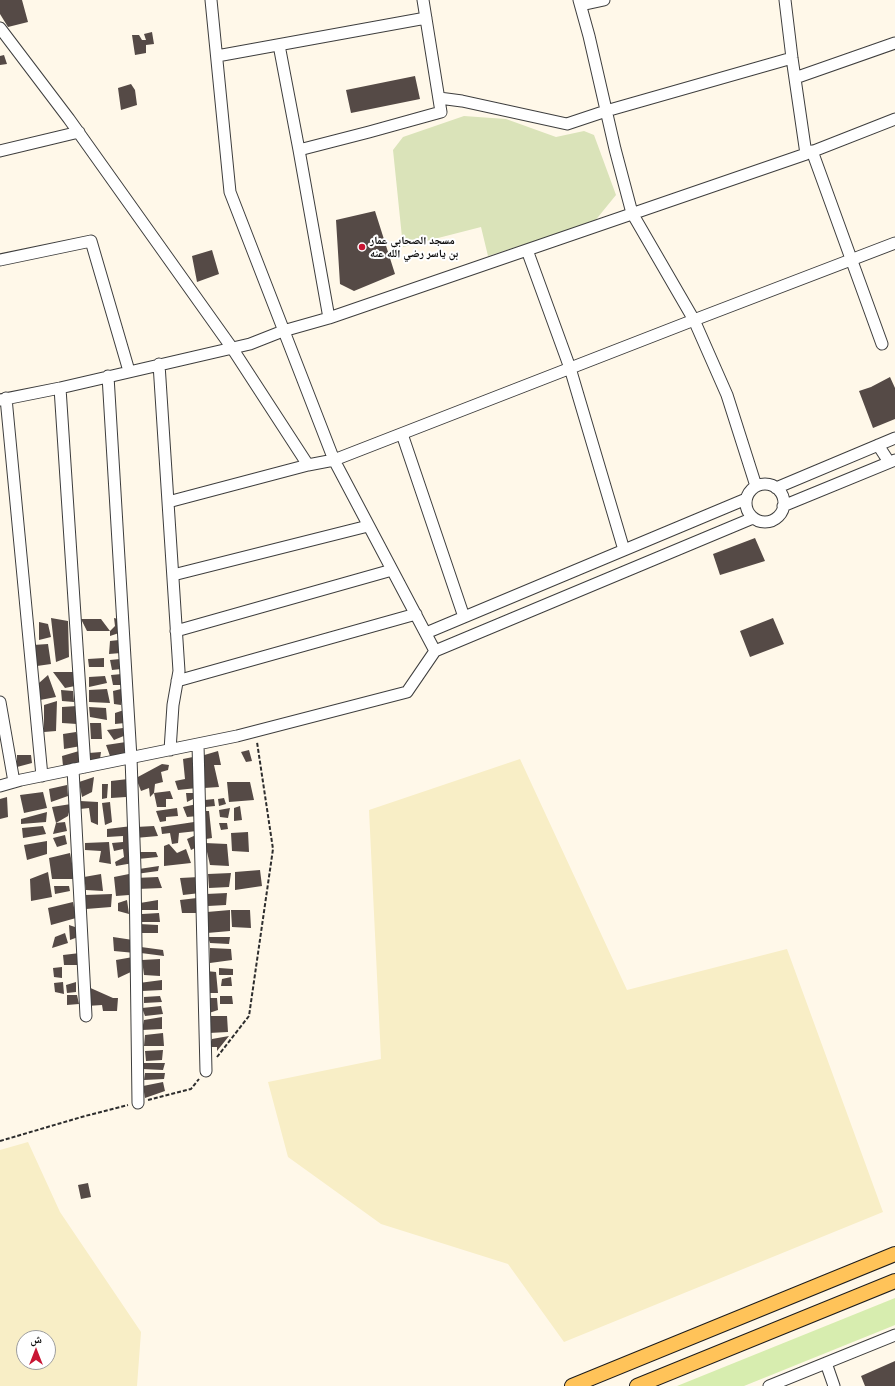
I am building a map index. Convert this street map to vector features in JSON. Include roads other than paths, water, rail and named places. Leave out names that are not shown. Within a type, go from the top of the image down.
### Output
[{"type":"main road","points":[[572,1386],[895,1254]]},
{"type":"main road","points":[[637,1386],[895,1281]]},
{"type":"street","points":[[211,0],[230,192],[334,460],[435,650]]},
{"type":"street","points":[[299,150],[441,112],[422,0]]},
{"type":"street","points":[[604,0],[580,3],[632,214],[694,320],[727,395],[756,486]]},
{"type":"street","points":[[785,0],[794,78],[809,153],[852,260],[882,344]]},
{"type":"street","points":[[217,56],[426,18]]},
{"type":"street","points":[[0,28],[78,132],[232,348],[308,465]]},
{"type":"street","points":[[794,78],[895,43]]},
{"type":"street","points":[[279,45],[329,318]]},
{"type":"street","points":[[439,98],[462,101],[566,124],[606,111],[792,58]]},
{"type":"street","points":[[42,776],[3,399],[60,388],[250,344],[283,331],[329,318],[809,153],[895,119]]},
{"type":"street","points":[[0,151],[78,132]]},
{"type":"street","points":[[0,260],[91,241],[129,371]]},
{"type":"street","points":[[168,502],[308,465],[334,460],[694,320],[895,244]]},
{"type":"street","points":[[527,250],[570,368],[624,550]]},
{"type":"street","points":[[159,364],[179,670],[173,704],[170,750]]},
{"type":"street","points":[[108,376],[131,758],[136,869],[138,1103]]},
{"type":"street","points":[[60,388],[85,767]]},
{"type":"street","points":[[402,434],[464,617]]},
{"type":"street","points":[[776,488],[895,438]]},
{"type":"street","points":[[783,506],[892,461],[878,445]]},
{"type":"street","points":[[766,484],[776,488],[782,496],[783,506],[781,512],[771,521],[758,521],[753,518],[747,509],[746,499],[748,494],[756,486],[766,484]]},
{"type":"street","points":[[426,633],[746,499]]},
{"type":"street","points":[[0,786],[73,769],[243,734],[406,692],[435,650],[753,518]]},
{"type":"street","points":[[173,575],[368,526]]},
{"type":"street","points":[[176,631],[392,570]]},
{"type":"street","points":[[177,681],[416,614]]},
{"type":"street","points":[[0,702],[14,782]]},
{"type":"street","points":[[198,744],[206,1071]]},
{"type":"street","points":[[73,769],[86,1016]]},
{"type":"street","points":[[769,1386],[895,1335]]},
{"type":"street","points":[[826,1363],[834,1386]]},
{"type":"place","name":"مسجد الصحابي عمار بن ياسر رضي الله عنه","points":[[362,247]]}]
